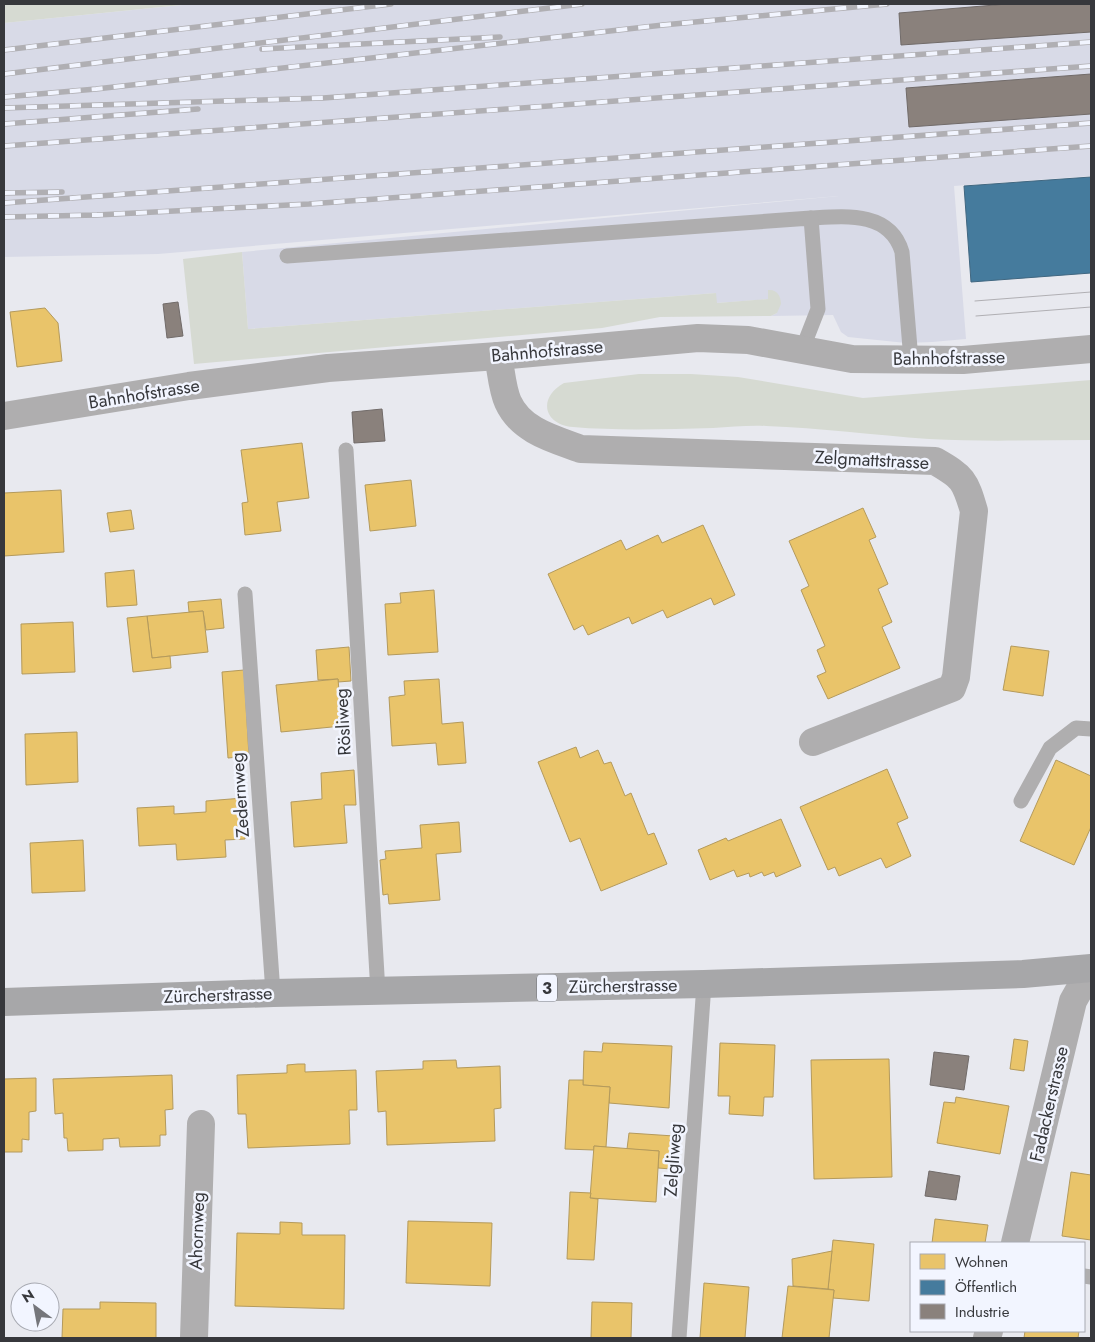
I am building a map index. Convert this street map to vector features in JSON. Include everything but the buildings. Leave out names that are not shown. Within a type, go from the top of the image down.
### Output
[{"type":"main road","name":"Zürcherstrasse","points":[[4,1002],[704,984],[1023,974],[1091,968]]},
{"type":"street","name":"Bahnhofstrasse","points":[[4,416],[189,386],[328,368],[498,356],[698,338],[748,340],[852,359],[963,360],[1091,349]]},
{"type":"street","name":"Zelgmattstrasse","points":[[498,356],[508,402],[518,416],[538,433],[581,449],[935,461],[956,473],[968,488],[974,511],[956,677],[952,688],[814,742]]},
{"type":"street","name":"Fadackerstrasse","points":[[1015,1242],[1073,1001],[1091,968]]},
{"type":"street","name":"Ahornweg","points":[[194,1338],[201,1124]]},
{"type":"lane","points":[[287,256],[841,216],[861,218],[886,227],[899,241],[902,252],[911,360]]},
{"type":"lane","points":[[802,350],[818,308],[811,218]]},
{"type":"lane","name":"Rösliweg","points":[[346,450],[378,992]]},
{"type":"lane","name":"Zedernweg","points":[[245,594],[273,994]]},
{"type":"lane","points":[[1021,800],[1050,748],[1076,728],[1091,729]]},
{"type":"lane","name":"Zelgliweg","points":[[679,1338],[704,984]]},
{"type":"shaded area","points":[[4,4],[191,4],[4,23]]},
{"type":"shaded area","points":[[192,4],[1091,4],[1091,176],[954,186],[966,339],[932,342],[906,343],[848,337],[841,332],[833,315],[771,316],[777,313],[768,290],[769,299],[716,303],[716,293],[248,329],[242,252],[839,196],[158,254],[4,257],[4,23]]},
{"type":"shaded area","points":[[242,252],[248,329],[716,293],[717,303],[768,299],[768,290],[778,294],[781,304],[777,313],[771,316],[660,317],[602,328],[194,364],[183,259]]},
{"type":"shaded area","points":[[639,374],[691,374],[738,377],[863,398],[1091,380],[1091,440],[949,440],[760,426],[661,429],[590,428],[563,425],[550,416],[547,403],[555,389],[564,383]]},
{"type":"tram line","points":[[975,301],[1091,292]]},
{"type":"tram line","points":[[976,316],[1091,307]]},
{"type":"railway","points":[[4,50],[391,4]]},
{"type":"railway","points":[[4,74],[582,4]]},
{"type":"railway","points":[[4,97],[96,89],[663,25],[887,4]]},
{"type":"railway","points":[[262,49],[500,37]]},
{"type":"railway","points":[[4,108],[323,98],[1091,42]]},
{"type":"railway","points":[[4,146],[1091,66]]},
{"type":"railway","points":[[4,124],[198,109]]},
{"type":"railway","points":[[4,203],[1091,123]]},
{"type":"railway","points":[[4,217],[97,215],[309,204],[1091,146]]},
{"type":"railway","points":[[4,193],[62,192]]}]
